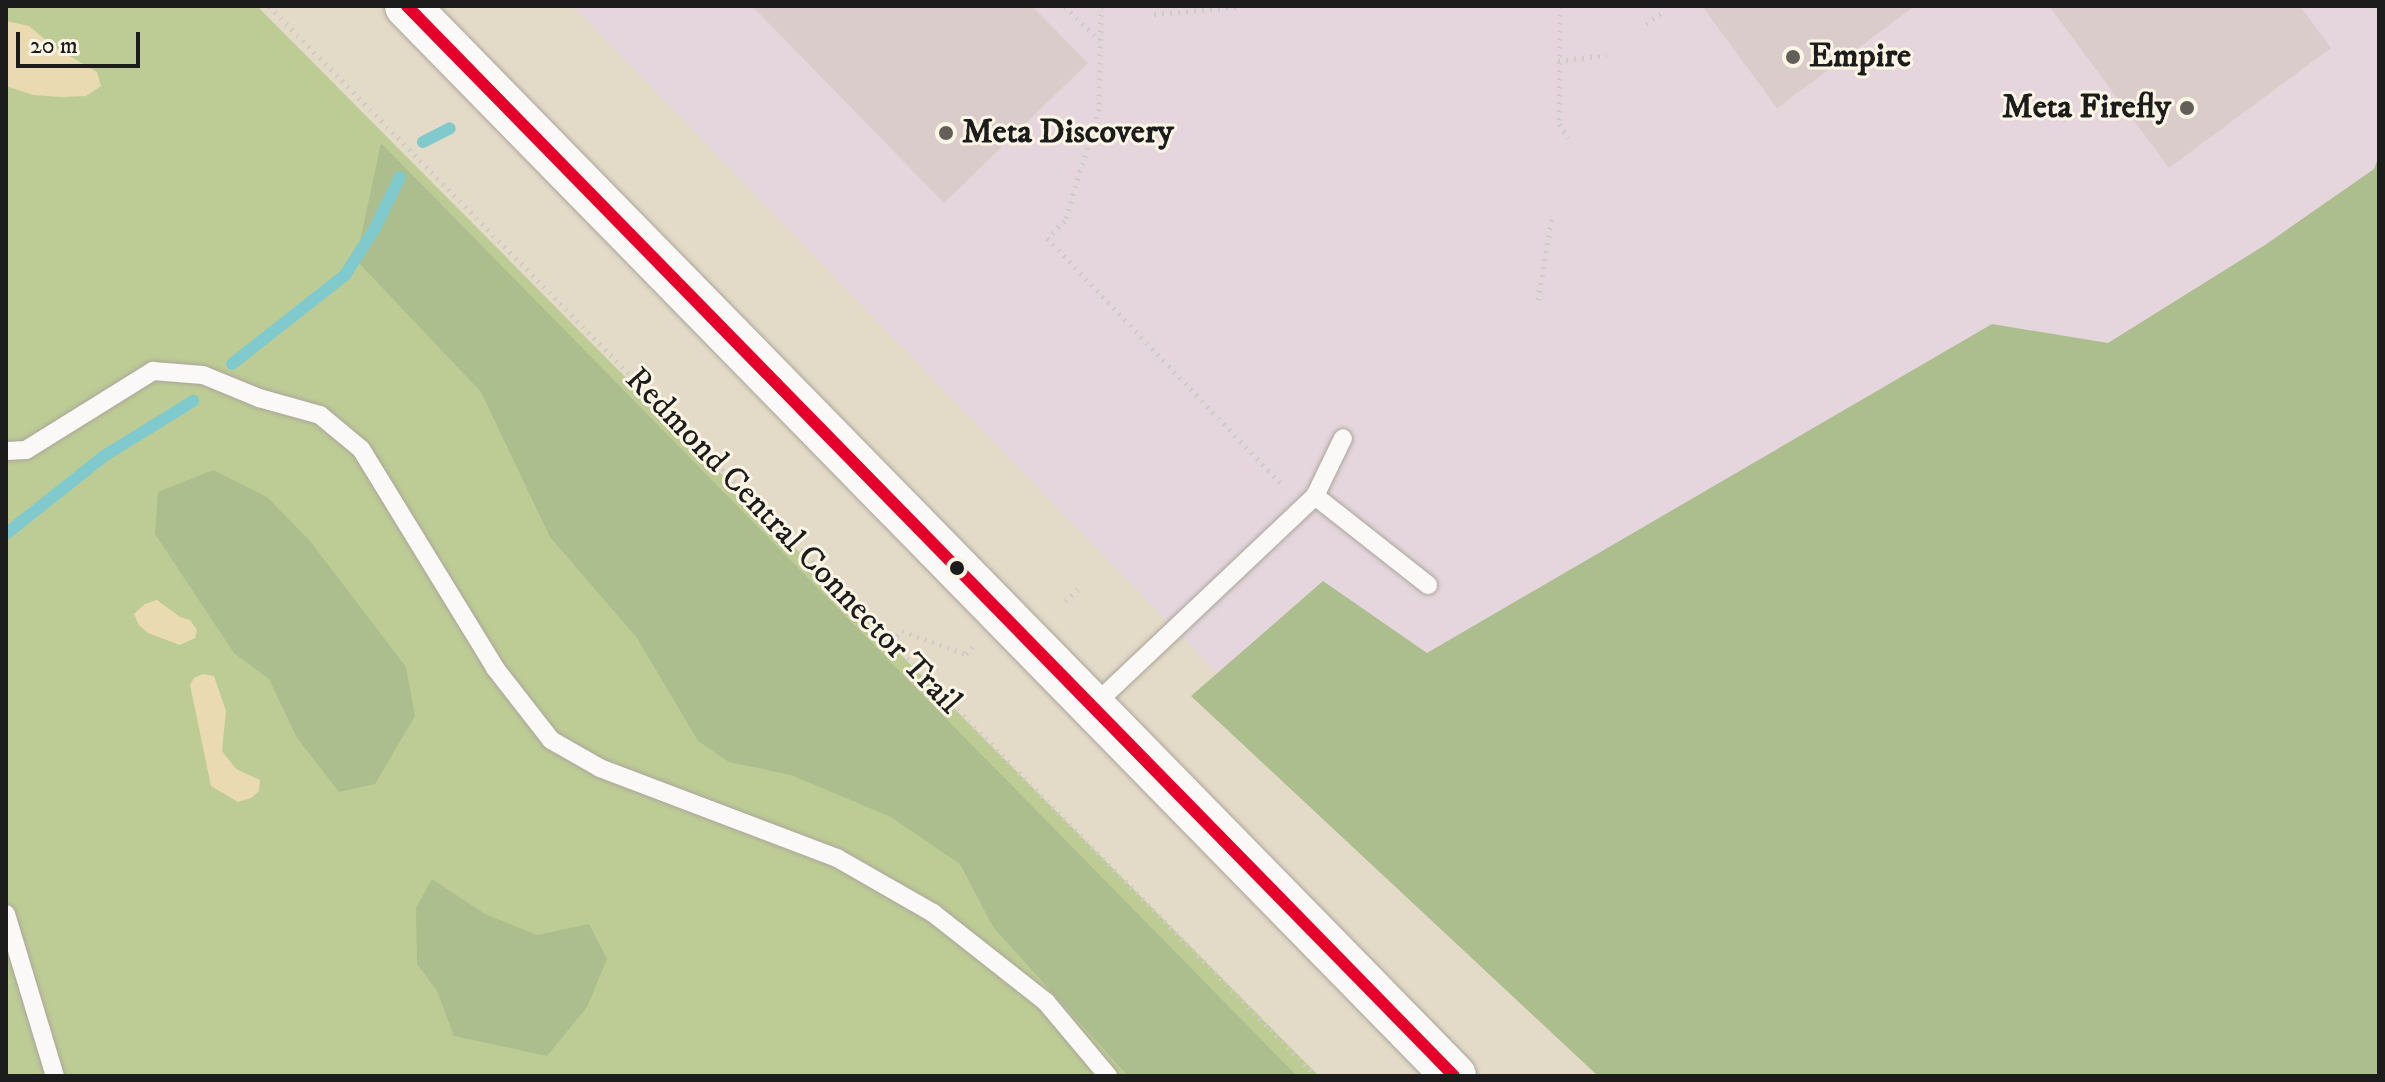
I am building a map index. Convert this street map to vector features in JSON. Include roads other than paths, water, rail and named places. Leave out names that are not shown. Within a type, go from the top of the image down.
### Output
[{"type":"main road","points":[[407,6],[1454,1076]]},
{"type":"lane","points":[[6,451],[26,450],[153,371],[203,375],[259,398],[320,415],[361,449],[495,668],[551,740],[600,768],[837,858],[933,913],[1046,1002],[1108,1076]]},
{"type":"lane","points":[[1092,707],[1315,496],[1343,438]]},
{"type":"lane","points":[[1315,496],[1428,585]]},
{"type":"lane","points":[[6,914],[55,1076]]},
{"type":"waterway","points":[[423,142],[450,128]]},
{"type":"waterway","points":[[232,364],[345,275],[374,230],[400,177]]},
{"type":"waterway","points":[[6,534],[104,456],[193,401]]},
{"type":"place","name":"Empire","points":[[1793,57]]},
{"type":"place","name":"Meta Firefly","points":[[2187,108]]},
{"type":"place","name":"Meta Discovery","points":[[946,133]]}]
